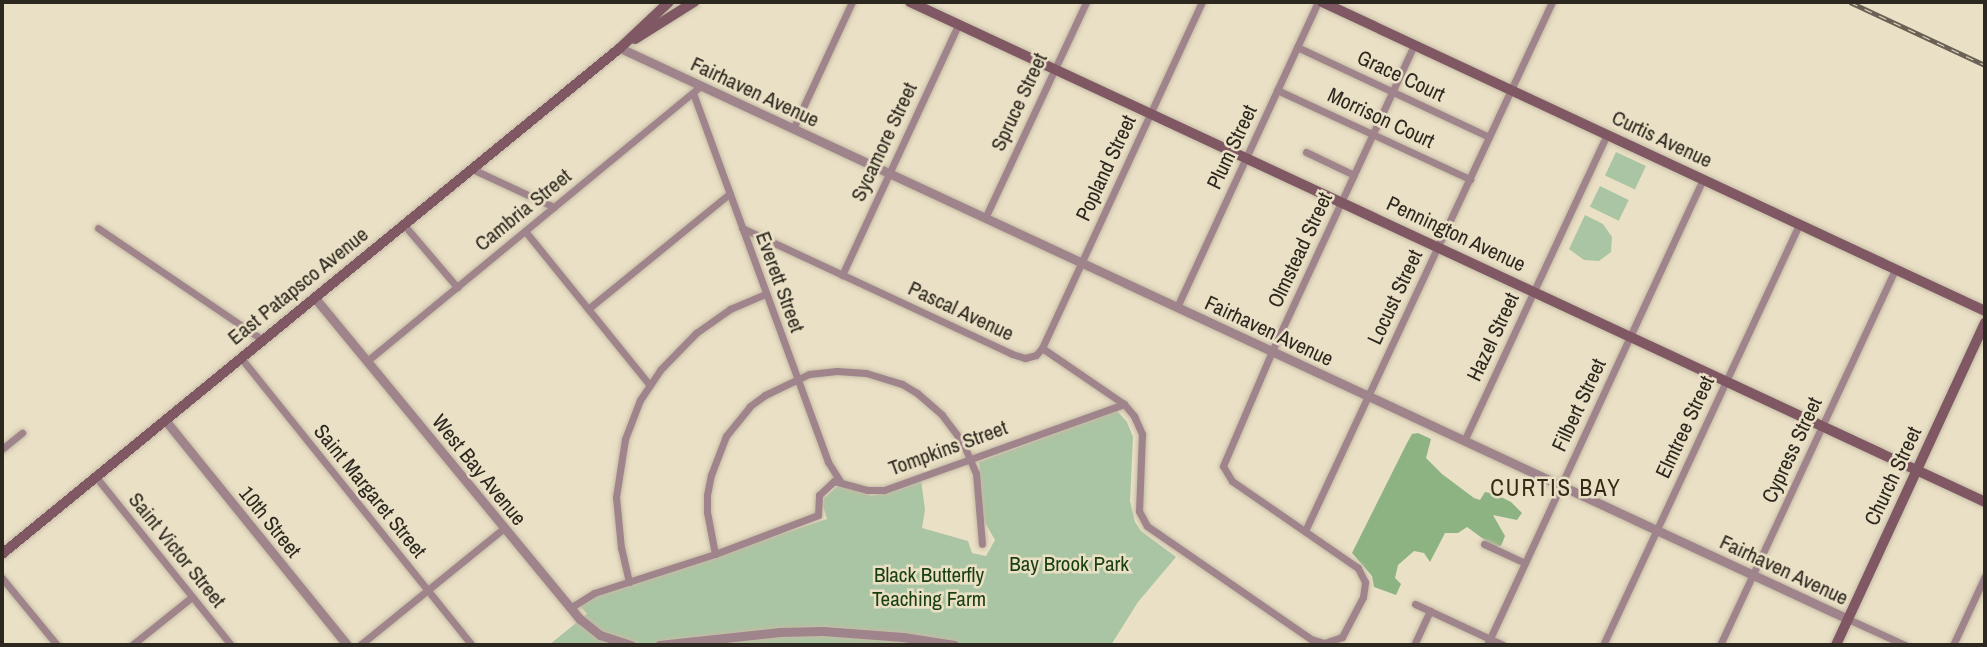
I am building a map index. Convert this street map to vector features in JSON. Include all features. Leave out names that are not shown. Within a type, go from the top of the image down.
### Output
[{"type":"main road","name":"East Patapsco Avenue","points":[[2,554],[620,48],[671,2]]},
{"type":"main road","name":"East Patapsco Avenue","points":[[620,48],[694,2]]},
{"type":"main road","name":"Pennington Avenue","points":[[910,2],[1985,502]]},
{"type":"main road","name":"Curtis Avenue","points":[[1320,2],[1985,311]]},
{"type":"main road","name":"Church Street","points":[[1836,645],[1985,323]]},
{"type":"street","points":[[793,129],[852,2]]},
{"type":"street","name":"Spruce Street","points":[[985,218],[1086,2]]},
{"type":"street","name":"Popland Street","points":[[1042,348],[1202,2]]},
{"type":"street","name":"Plum Street","points":[[1177,307],[1320,2]]},
{"type":"street","name":"Locust Street","points":[[1305,531],[1552,2]]},
{"type":"street","name":"Sycamore Street","points":[[842,275],[958,24]]},
{"type":"street","name":"Olmstead Street","points":[[1305,531],[1232,481],[1224,471],[1224,461],[1272,351],[1415,45]]},
{"type":"street","name":"Grace Court","points":[[1297,47],[1489,137]]},
{"type":"street","name":"Fairhaven Avenue","points":[[620,48],[1905,645]]},
{"type":"street","name":"Cambria Street","points":[[366,361],[701,86]]},
{"type":"street","name":"Morrison Court","points":[[1278,90],[1470,179]]},
{"type":"street","name":"Everett Street","points":[[693,93],[828,463],[840,481]]},
{"type":"street","name":"Hazel Street","points":[[1465,441],[1607,134]]},
{"type":"street","points":[[1306,152],[1354,174]]},
{"type":"street","points":[[472,169],[554,207]]},
{"type":"street","name":"Filbert Street","points":[[1488,642],[1703,179]]},
{"type":"street","points":[[588,309],[730,193]]},
{"type":"street","name":"Elmtree Street","points":[[1603,645],[1799,224]]},
{"type":"street","points":[[404,225],[457,287]]},
{"type":"street","points":[[98,228],[263,340]]},
{"type":"street","name":"Pascal Avenue","points":[[742,228],[1012,354],[1031,357],[1042,348]]},
{"type":"street","points":[[525,231],[649,384]]},
{"type":"street","name":"Cypress Street","points":[[1720,645],[1895,269]]},
{"type":"street","points":[[629,582],[618,528],[617,487],[625,439],[649,384],[705,326],[730,309],[765,294]]},
{"type":"street","name":"West Bay Avenue","points":[[315,298],[570,608],[600,635],[631,645]]},
{"type":"street","points":[[1042,348],[1124,404],[1142,434],[1138,501],[1147,526],[1311,639],[1324,643],[1342,637],[1361,604],[1365,582],[1358,568],[1305,531]]},
{"type":"street","name":"Saint Margaret Street","points":[[241,358],[472,645]]},
{"type":"street","points":[[715,554],[707,512],[711,475],[726,436],[750,406],[797,379],[823,372],[852,371],[902,384],[942,415],[970,459],[979,486],[982,544]]},
{"type":"street","name":"Tompkins Street","points":[[840,481],[876,491],[1124,404]]},
{"type":"street","name":"10th Street","points":[[165,420],[347,645]]},
{"type":"street","points":[[2,449],[22,433]]},
{"type":"street","name":"Saint Victor Street","points":[[96,477],[231,645]]},
{"type":"street","points":[[570,608],[585,597],[715,554],[818,515],[819,495],[828,484],[840,481]]},
{"type":"street","points":[[360,645],[504,528]]},
{"type":"street","points":[[1484,544],[1525,563]]},
{"type":"street","points":[[1953,645],[1985,576]]},
{"type":"street","points":[[2,578],[57,645]]},
{"type":"street","points":[[132,645],[192,597]]},
{"type":"street","points":[[1415,604],[1488,642],[1503,645]]},
{"type":"street","points":[[1414,645],[1430,611]]},
{"type":"street","points":[[659,645],[755,634],[823,631],[903,637],[954,645]]},
{"type":"green space","points":[[1616,152],[1646,166],[1635,190],[1605,176]]},
{"type":"green space","points":[[1600,186],[1629,200],[1619,221],[1590,207]]},
{"type":"green space","points":[[1585,215],[1603,224],[1612,237],[1611,252],[1599,261],[1584,260],[1569,249]]},
{"type":"green space","name":"Bay Brook Park","points":[[1117,411],[1127,422],[1133,437],[1130,501],[1135,522],[1141,531],[1176,557],[1138,602],[1111,645],[549,645],[587,614],[580,606],[598,595],[827,519],[823,506],[824,498],[837,487],[844,486],[872,496],[921,480],[925,510],[922,528],[968,541],[972,553],[986,556],[995,540],[983,519],[979,462]]},
{"type":"green space","points":[[1418,433],[1431,439],[1426,458],[1442,474],[1474,498],[1480,500],[1485,492],[1495,494],[1511,502],[1522,513],[1517,520],[1493,515],[1505,536],[1501,546],[1493,546],[1467,527],[1458,533],[1445,533],[1430,562],[1424,553],[1414,551],[1398,565],[1395,578],[1401,584],[1396,595],[1374,587],[1372,576],[1352,553],[1407,443],[1412,434]]},
{"type":"railway","points":[[1850,2],[1985,65]]},
{"type":"district","name":"CURTIS BAY","points":[[1556,488]]},
{"type":"park label","name":"Black Butterfly Teaching Farm","points":[[929,587]]}]
